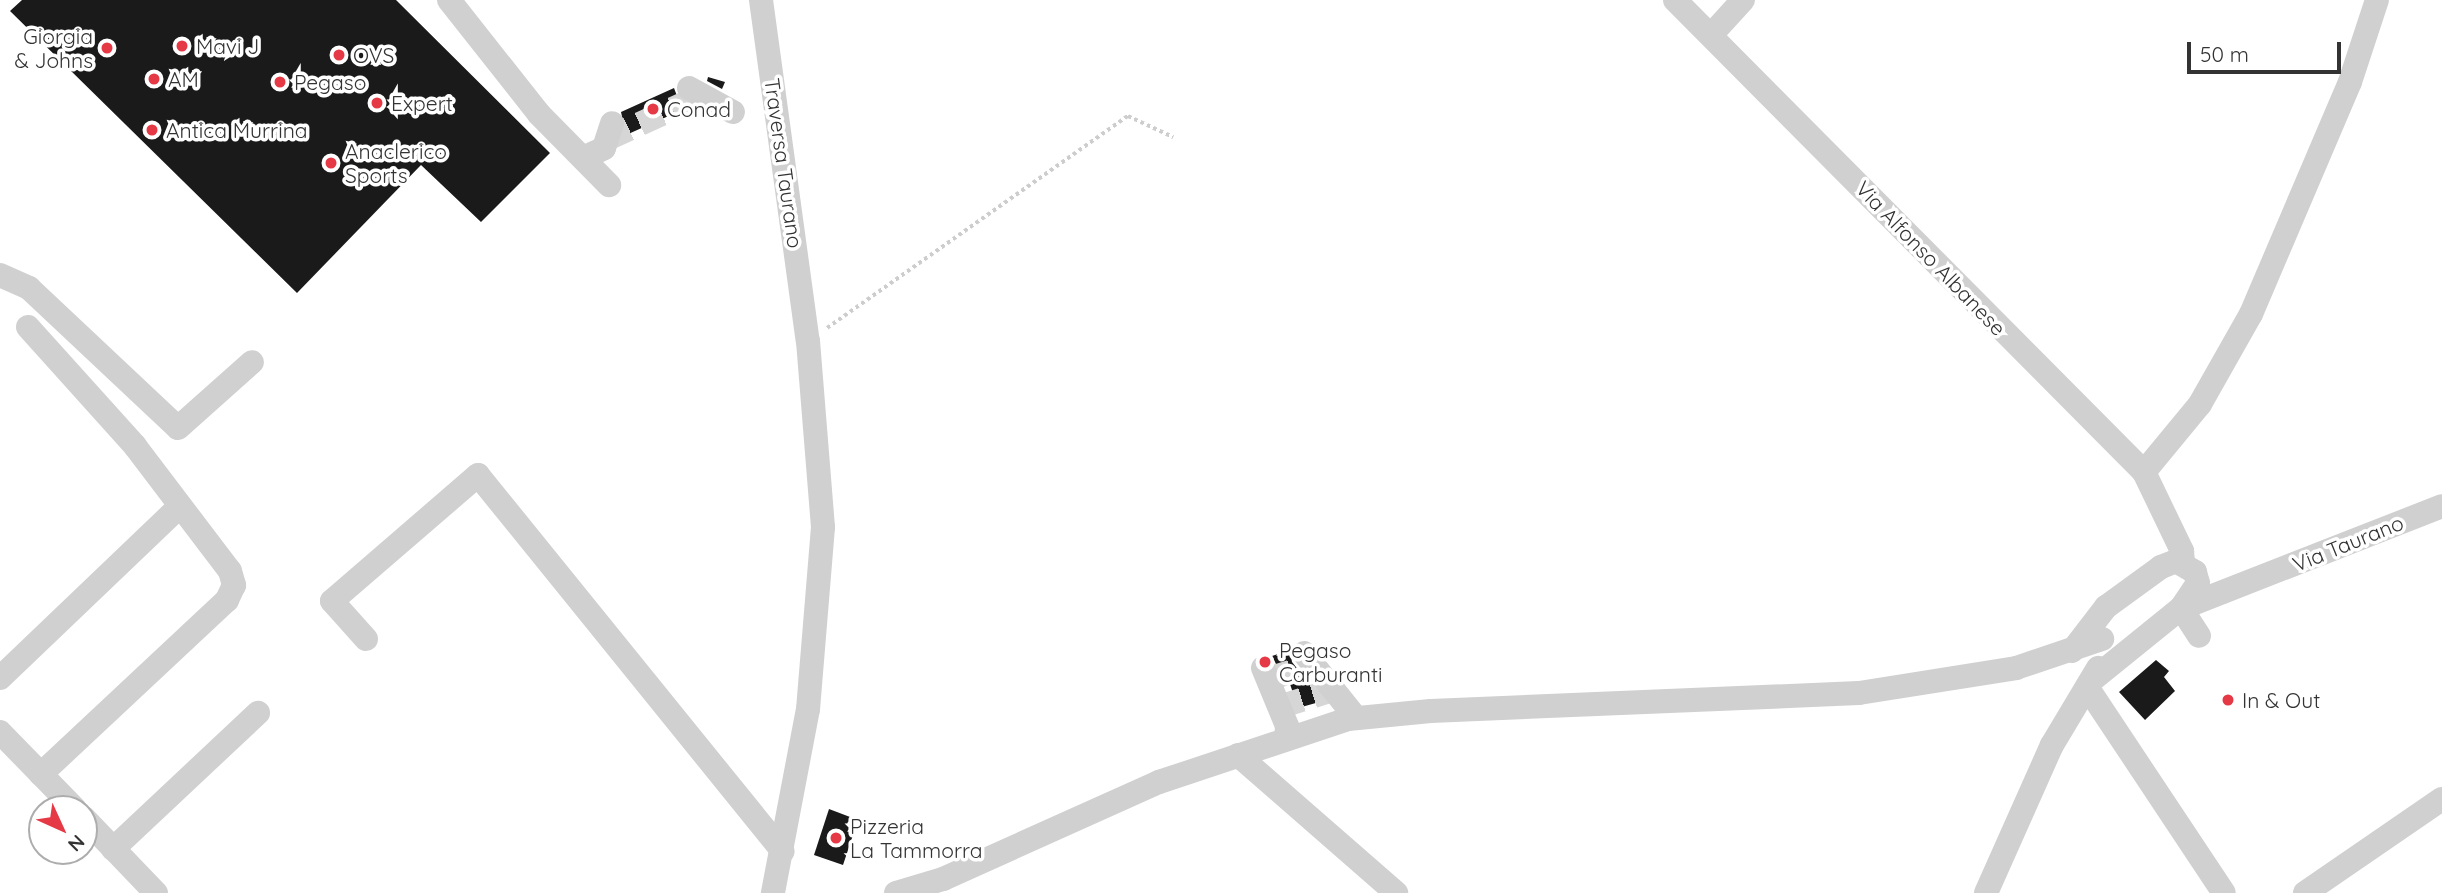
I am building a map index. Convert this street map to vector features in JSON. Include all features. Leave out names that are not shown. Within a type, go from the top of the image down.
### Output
[{"type":"street","points":[[449,0],[539,114],[609,185]]},
{"type":"street","name":"Traversa Taurano","points":[[761,0],[807,334],[823,527],[808,709],[773,893]]},
{"type":"street","name":"Via Alfonso Albanese","points":[[1675,0],[1712,34],[2144,472],[2171,527],[2179,567]]},
{"type":"street","points":[[1712,34],[1743,0]]},
{"type":"street","points":[[2144,472],[2200,404],[2251,314],[2350,82],[2377,0]]},
{"type":"street","points":[[689,88],[733,112]]},
{"type":"street","points":[[583,158],[604,148],[612,122]]},
{"type":"street","points":[[0,275],[29,288],[178,428],[252,362]]},
{"type":"street","points":[[27,327],[135,446],[178,508],[230,571],[234,585],[227,600],[41,774]]},
{"type":"street","points":[[366,639],[332,601],[478,475],[782,851]]},
{"type":"street","name":"Via Taurano","points":[[2181,608],[2442,506]]},
{"type":"street","points":[[0,678],[178,508]]},
{"type":"street","points":[[896,893],[930,888],[1159,782],[1356,718],[1431,711],[1859,693],[2016,668],[2109,638],[2181,608],[2198,583],[2179,567],[2109,638],[2089,684],[2052,745],[1986,893]]},
{"type":"street","name":"Via Taurano","points":[[2179,567],[2233,582],[2255,580]]},
{"type":"street","points":[[2181,608],[2199,636]]},
{"type":"street","points":[[1304,653],[1356,718]]},
{"type":"street","points":[[2066,653],[2080,665],[2089,684],[2141,747],[2224,893]]},
{"type":"street","points":[[1263,668],[1287,726],[1286,739]]},
{"type":"street","points":[[113,849],[258,713]]},
{"type":"street","points":[[0,732],[61,795]]},
{"type":"street","points":[[1238,755],[1396,893]]},
{"type":"street","points":[[2305,893],[2442,799]]},
{"type":"street","points":[[98,833],[156,893]]},
{"type":"path","points":[[807,334],[1128,116],[1173,137]]},
{"type":"building","name":"Pegaso","points":[[22,0],[396,0],[550,153],[481,222],[421,165],[297,293],[10,11]]},
{"type":"building","points":[[708,77],[725,82],[722,89],[707,81]]},
{"type":"building","points":[[674,88],[677,96],[691,106],[626,135],[621,112]]},
{"type":"building","points":[[1290,650],[1292,662],[1323,701],[1298,708],[1289,681],[1285,682],[1272,656]]},
{"type":"building","points":[[2156,660],[2169,671],[2164,677],[2175,691],[2145,720],[2119,692]]},
{"type":"building","name":"Pizzeria La Tammorra","points":[[829,809],[858,820],[843,865],[814,855]]},
{"type":"tunnel","points":[[607,139],[703,95]]},
{"type":"tunnel","points":[[1268,679],[1313,665]]},
{"type":"tunnel","points":[[1279,707],[1333,690]]},
{"type":"place","name":"Mavi J","points":[[182,46]]},
{"type":"place","name":"Giorgia & Johns","points":[[107,48]]},
{"type":"place","name":"OVS","points":[[339,55]]},
{"type":"place","name":"AM","points":[[154,79]]},
{"type":"place","name":"Pegaso","points":[[280,82]]},
{"type":"place","name":"Expert","points":[[377,103]]},
{"type":"place","name":"Conad","points":[[653,109]]},
{"type":"place","name":"Antica Murrina","points":[[152,130]]},
{"type":"place","name":"Anaclerico Sports","points":[[331,163]]},
{"type":"place","name":"Pegaso Carburanti","points":[[1265,662]]},
{"type":"place","name":"In & Out","points":[[2228,700]]},
{"type":"place","name":"Pizzeria La Tammorra","points":[[836,838]]}]
